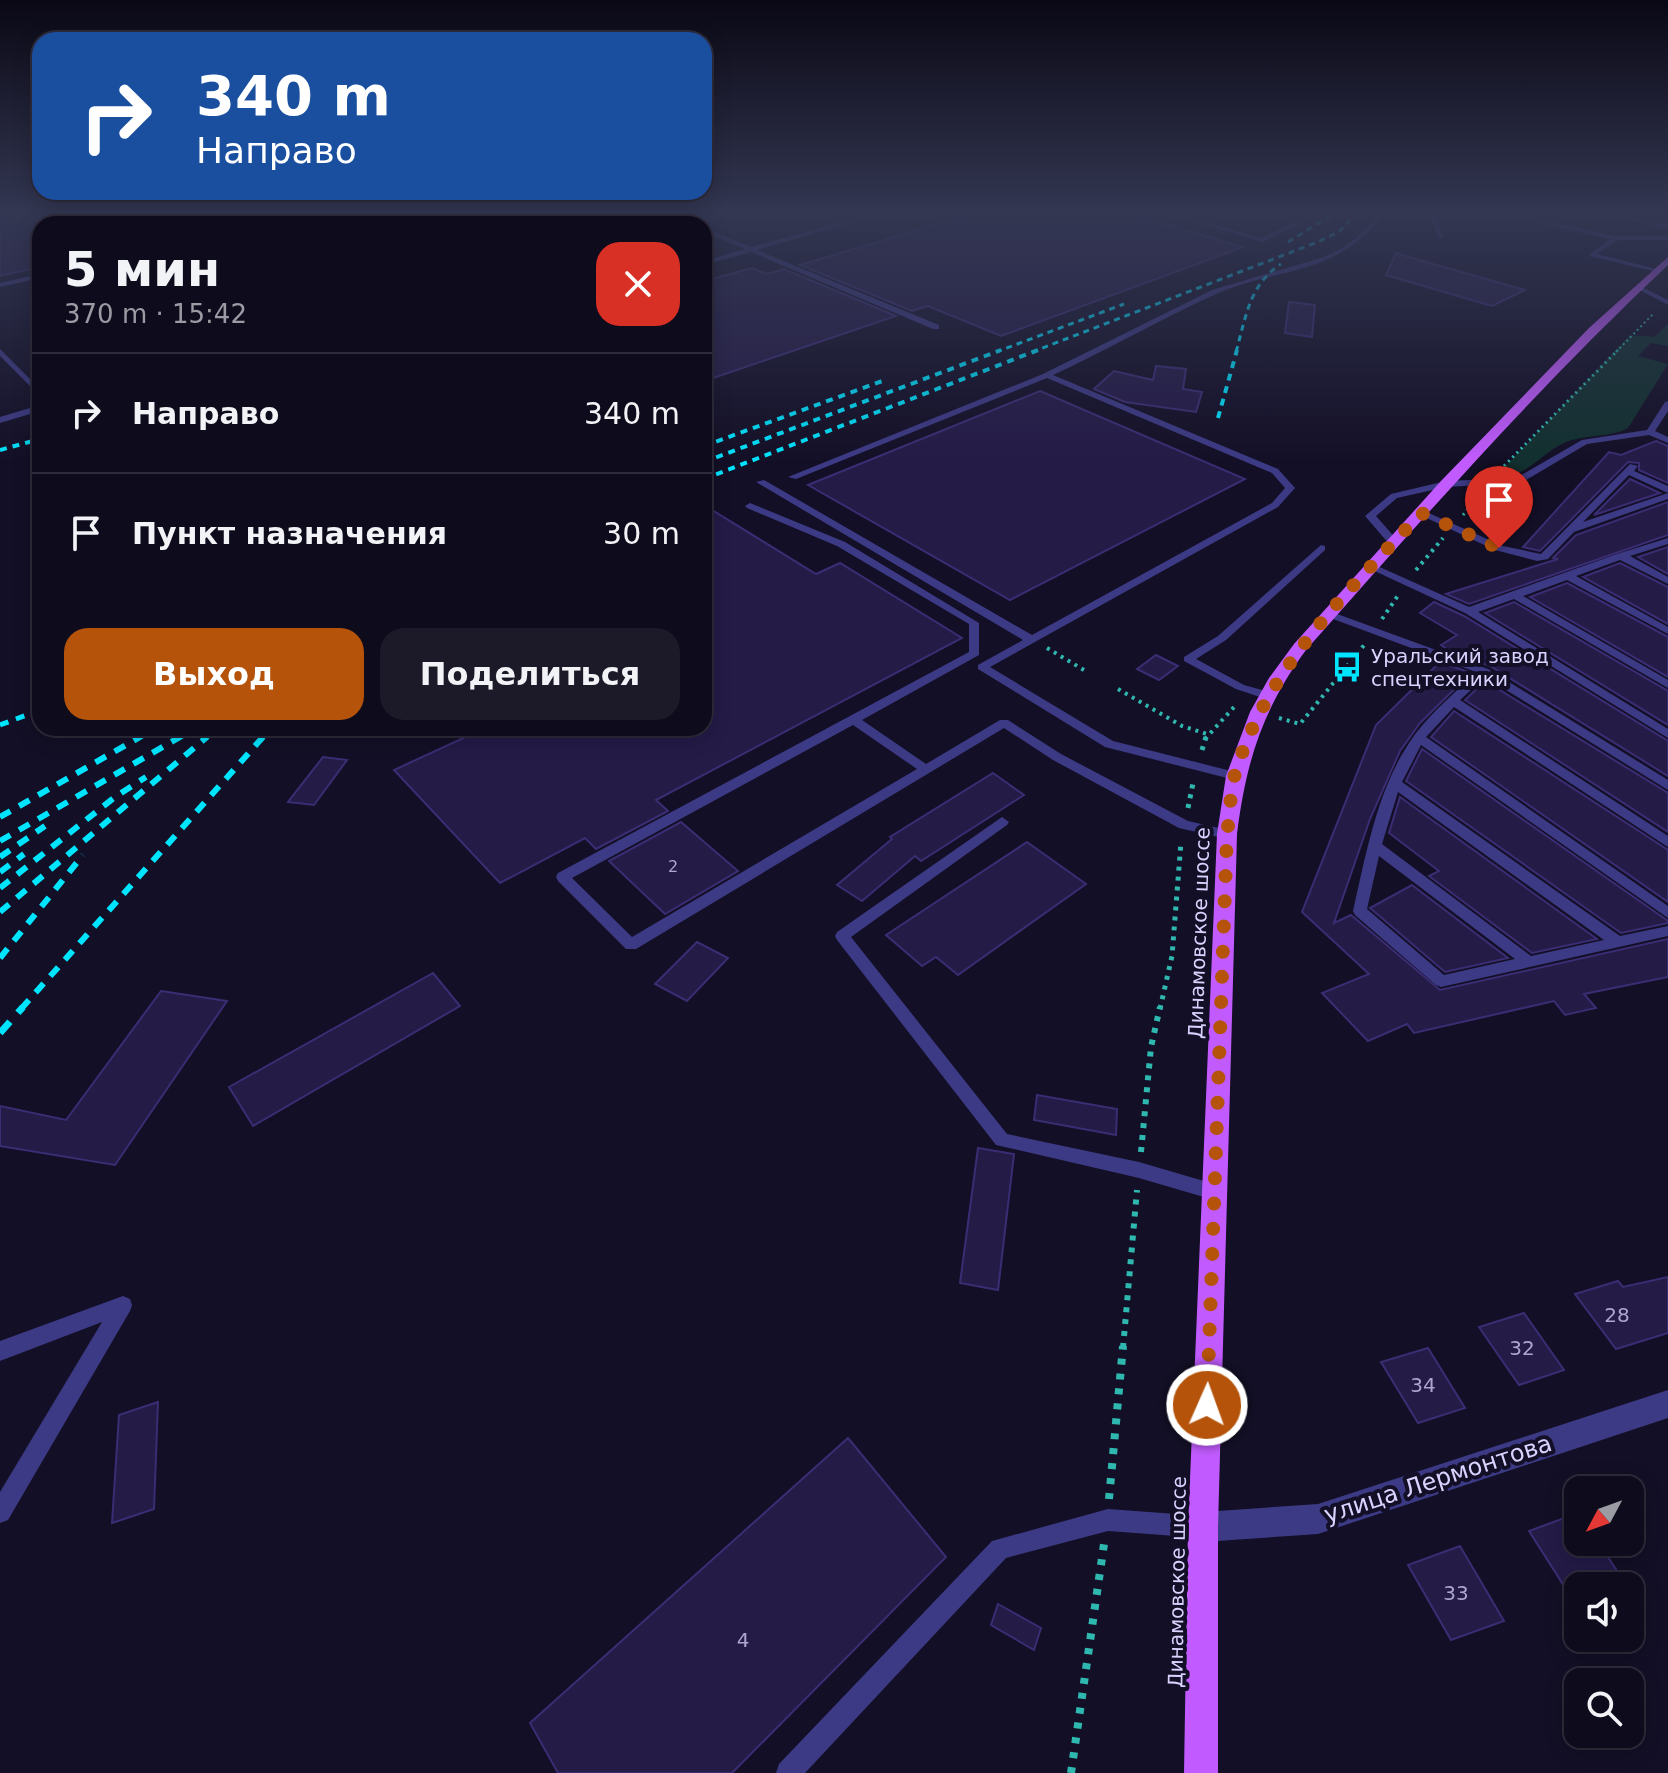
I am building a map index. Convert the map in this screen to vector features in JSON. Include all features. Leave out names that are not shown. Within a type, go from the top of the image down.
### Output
[{"type":"main road","name":"Динамовское шоссе","points":[[1201,1773],[1203,1527],[1214,1192],[1227,834],[1235,776],[1277,678],[1329,614],[1446,484],[1628,298]]},
{"type":"street","name":"улица Лермонтова","points":[[1203,1527],[1318,1519],[1668,1404]]},
{"type":"lane","points":[[867,298],[936,327]]},
{"type":"lane","points":[[793,477],[1046,375],[1202,298]]},
{"type":"lane","points":[[0,351],[32,385]]},
{"type":"lane","points":[[1046,375],[1275,471],[1290,488],[1275,505],[982,667],[1109,744],[1235,776]]},
{"type":"lane","points":[[1650,432],[1667,408]]},
{"type":"lane","points":[[0,420],[32,410]]},
{"type":"lane","points":[[1394,543],[1370,516],[1394,496],[1446,484],[1490,484],[1530,477],[1569,448],[1585,442],[1650,432],[1668,440]]},
{"type":"lane","points":[[1421,513],[1499,548],[1537,558],[1544,557],[1630,468],[1668,490]]},
{"type":"lane","points":[[761,482],[1032,640]]},
{"type":"lane","points":[[1569,531],[1668,496]]},
{"type":"lane","points":[[750,506],[841,544],[974,623],[975,653],[563,877],[631,945],[1004,723],[1057,757],[1184,825],[1227,834]]},
{"type":"lane","points":[[1469,611],[1667,541]]},
{"type":"lane","points":[[1264,704],[1240,687],[1188,659],[1222,638],[1321,548]]},
{"type":"lane","points":[[1621,556],[1668,581]]},
{"type":"lane","points":[[1371,567],[1469,611],[1668,734]]},
{"type":"lane","points":[[1568,576],[1668,631]]},
{"type":"lane","points":[[1515,595],[1668,685]]},
{"type":"lane","points":[[1329,614],[1484,671],[1668,786]]},
{"type":"lane","points":[[1484,671],[1419,738],[1396,784],[1375,846],[1360,911],[1441,981],[1668,931]]},
{"type":"lane","points":[[1453,701],[1668,842]]},
{"type":"lane","points":[[853,719],[926,770]]},
{"type":"lane","points":[[1419,738],[1668,913]]},
{"type":"lane","points":[[1396,784],[1619,943]]},
{"type":"lane","points":[[1002,822],[842,936],[1002,1140],[1139,1170],[1214,1192]]},
{"type":"lane","points":[[1375,846],[1529,962]]},
{"type":"lane","points":[[0,1351],[123,1305],[0,1512]]},
{"type":"lane","points":[[788,1773],[1000,1549],[1108,1520],[1203,1527]]},
{"type":"path","points":[[1071,1773],[1108,1520],[1151,1047],[1172,956],[1184,825],[1196,766],[1207,734],[1232,705],[1264,704],[1300,724],[1336,677],[1357,657],[1405,584],[1490,484],[1664,301]]},
{"type":"path","points":[[1032,640],[1084,670]]},
{"type":"path","points":[[1118,689],[1182,726],[1207,734]]},
{"type":"green space","points":[[1668,324],[1668,346],[1651,343],[1638,356],[1668,364],[1628,428],[1613,434],[1578,438],[1554,449],[1516,474],[1497,475],[1630,335],[1654,337]]},
{"type":"building","points":[[712,298],[852,298],[896,316],[712,378]]},
{"type":"building","points":[[880,298],[1105,298],[1001,336],[928,306],[912,311]]},
{"type":"building","points":[[1464,298],[1509,298],[1492,306]]},
{"type":"building","points":[[1289,302],[1315,305],[1312,337],[1285,333]]},
{"type":"building","points":[[1156,366],[1186,369],[1183,389],[1202,392],[1196,412],[1125,402],[1094,389],[1114,371],[1153,380]]},
{"type":"building","points":[[1040,391],[1245,479],[1010,600],[808,485]]},
{"type":"building","points":[[1656,441],[1668,446],[1668,483],[1639,470],[1639,463],[1628,462],[1540,551],[1523,547],[1609,452],[1621,455]]},
{"type":"building","points":[[1630,479],[1660,493],[1594,515]]},
{"type":"building","points":[[1668,502],[1668,535],[1469,604],[1446,594],[1558,559],[1553,558],[1576,535]]},
{"type":"building","points":[[712,510],[816,574],[840,563],[962,638],[656,800],[668,811],[596,849],[585,838],[500,883],[394,770],[468,736],[712,736]]},
{"type":"building","points":[[1668,547],[1668,574],[1638,557]]},
{"type":"building","points":[[1620,563],[1668,587],[1668,624],[1583,577]]},
{"type":"building","points":[[1567,583],[1668,637],[1668,677],[1530,597]]},
{"type":"building","points":[[1434,602],[1464,616],[1668,741],[1668,776],[1490,666],[1451,652],[1441,645],[1457,635],[1420,613]]},
{"type":"building","points":[[1514,602],[1668,691],[1668,725],[1485,613]]},
{"type":"building","points":[[1156,655],[1178,666],[1159,680],[1137,669]]},
{"type":"building","points":[[1440,662],[1471,673],[1420,723],[1400,751],[1370,819],[1334,923],[1351,915],[1440,990],[1668,939],[1668,977],[1584,994],[1596,1008],[1565,1015],[1554,1001],[1414,1033],[1407,1024],[1368,1041],[1322,993],[1369,974],[1302,912],[1376,725]]},
{"type":"building","points":[[1485,681],[1668,793],[1668,832],[1465,700]]},
{"type":"building","points":[[1454,711],[1668,850],[1668,902],[1431,737]]},
{"type":"building","points":[[1422,749],[1668,923],[1621,933],[1406,781]]},
{"type":"building","points":[[323,757],[347,760],[314,805],[288,802]]},
{"type":"building","points":[[993,773],[1024,795],[921,861],[915,856],[862,901],[837,885],[892,839],[890,837]]},
{"type":"building","points":[[1400,797],[1597,939],[1532,953],[1429,876],[1439,871],[1389,833]]},
{"type":"building","points":[[681,822],[738,871],[665,914],[609,861]]},
{"type":"building","points":[[1027,842],[1086,884],[958,975],[936,957],[922,966],[886,935]]},
{"type":"building","points":[[1412,885],[1508,958],[1445,972],[1370,908]]},
{"type":"building","points":[[697,942],[728,958],[687,1001],[655,984]]},
{"type":"building","points":[[433,973],[460,1006],[253,1126],[229,1087]]},
{"type":"building","points":[[161,991],[227,1001],[115,1165],[0,1146],[0,1106],[66,1120]]},
{"type":"building","points":[[1037,1095],[1117,1109],[1116,1135],[1034,1120]]},
{"type":"building","points":[[978,1148],[1014,1154],[998,1290],[960,1283]]},
{"type":"building","points":[[1668,1277],[1668,1333],[1616,1349],[1575,1294],[1618,1281],[1623,1287]]},
{"type":"building","points":[[1524,1313],[1564,1370],[1519,1385],[1479,1327]]},
{"type":"building","points":[[1428,1348],[1465,1408],[1418,1423],[1381,1362]]},
{"type":"building","points":[[158,1402],[154,1509],[112,1523],[119,1415]]},
{"type":"building","points":[[848,1438],[946,1557],[732,1773],[558,1773],[530,1723]]},
{"type":"building","points":[[1564,1518],[1564,1556],[1607,1556],[1618,1572],[1564,1572],[1564,1586],[1529,1531]]},
{"type":"building","points":[[1460,1546],[1504,1621],[1451,1640],[1408,1565]]},
{"type":"building","points":[[998,1604],[1041,1628],[1034,1650],[991,1625]]},
{"type":"railway","points":[[1032,352],[1173,298]]},
{"type":"railway","points":[[1236,352],[1252,298]]},
{"type":"railway","points":[[996,352],[1124,304]]},
{"type":"railway","points":[[712,459],[1001,350]]},
{"type":"railway","points":[[712,476],[1038,350]]},
{"type":"railway","points":[[1218,418],[1237,350]]},
{"type":"railway","points":[[712,443],[885,380]]},
{"type":"railway","points":[[0,450],[32,441]]},
{"type":"railway","points":[[0,725],[32,713]]},
{"type":"railway","points":[[137,739],[142,736]]},
{"type":"railway","points":[[177,739],[182,736]]},
{"type":"railway","points":[[204,739],[208,736]]},
{"type":"railway","points":[[261,739],[264,736]]},
{"type":"railway","points":[[0,817],[140,737]]},
{"type":"railway","points":[[0,841],[180,737]]},
{"type":"railway","points":[[0,912],[207,737]]},
{"type":"railway","points":[[21,1009],[263,737]]},
{"type":"railway","points":[[0,888],[115,797],[146,777]]},
{"type":"railway","points":[[0,857],[45,826]]},
{"type":"railway","points":[[0,872],[24,854]]},
{"type":"railway","points":[[0,958],[83,855]]},
{"type":"railway","points":[[0,1033],[23,1007]]},
{"type":"place","name":"Уральский завод спецтехники","points":[[1347,667]]},
{"type":"route","points":[[1207,1405],[1227,834],[1235,776],[1259,712],[1277,678],[1314,630],[1421,513],[1499,548]]}]
